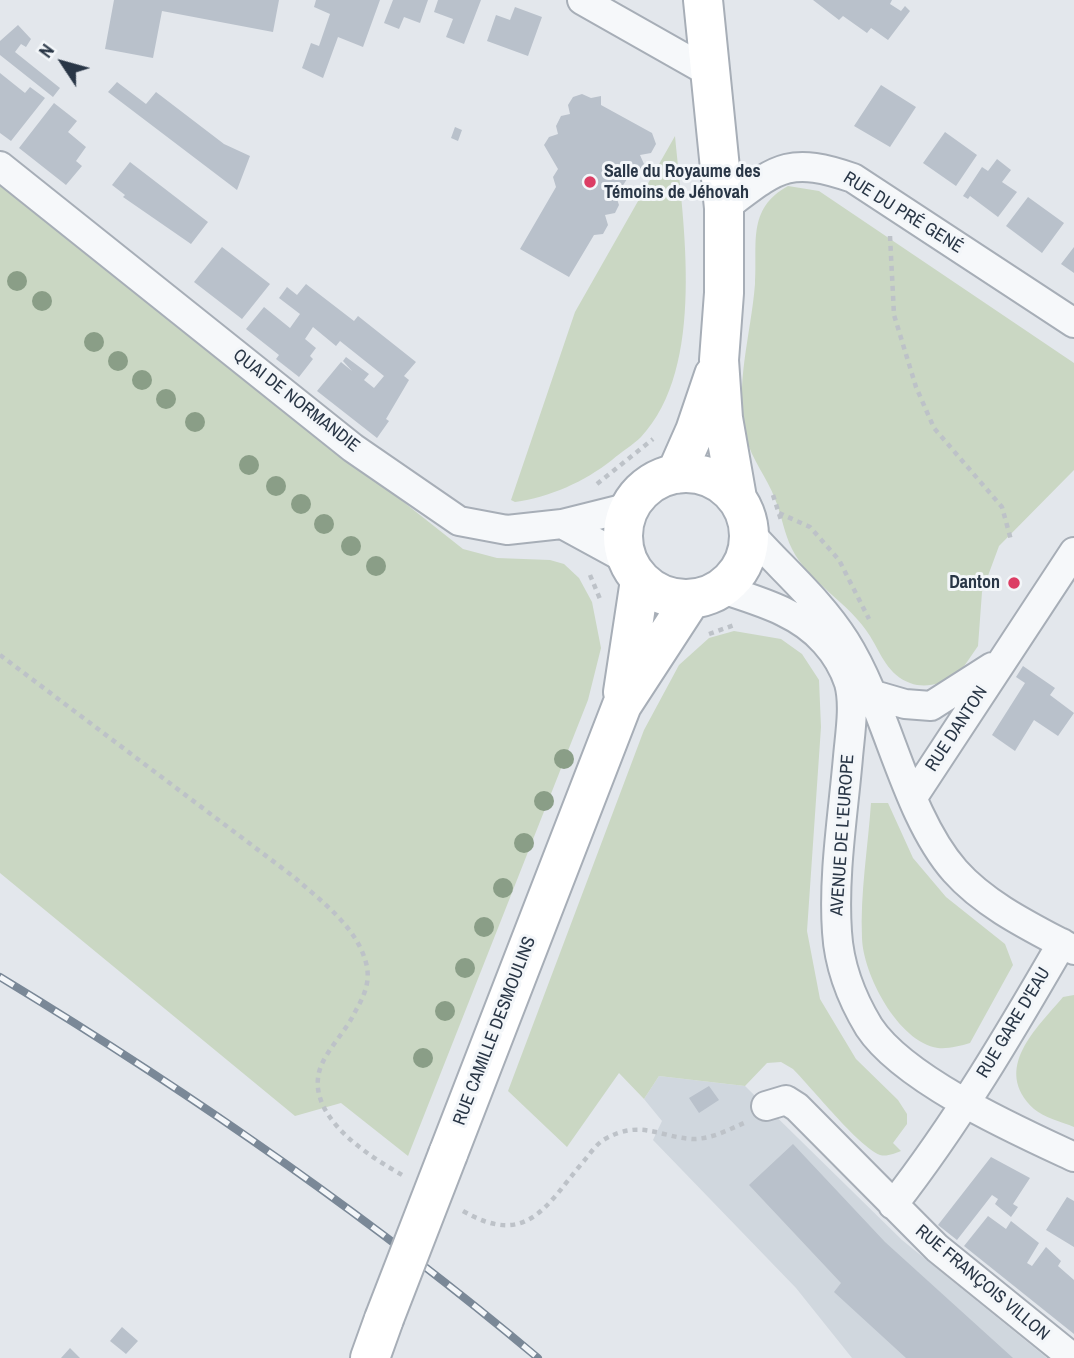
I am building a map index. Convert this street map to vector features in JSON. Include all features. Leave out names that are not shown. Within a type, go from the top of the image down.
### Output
[{"type":"street","points":[[582,0],[709,72]]},
{"type":"street","points":[[562,524],[634,570],[655,591],[672,598],[707,594],[737,574],[747,555],[743,516],[723,418],[719,360],[724,293],[724,208],[703,0]]},
{"type":"street","name":"QUAI DE NORMANDIE","points":[[0,166],[354,448],[459,521],[507,530],[562,524],[630,507]]},
{"type":"street","name":"RUE DU PRÉ GENÉ","points":[[724,208],[762,180],[789,166],[825,168],[853,178],[1074,323]]},
{"type":"street","points":[[677,474],[719,360]]},
{"type":"street","points":[[634,570],[623,542],[624,524],[630,507],[649,485],[677,474],[710,478],[837,631],[874,695],[913,797],[937,846],[955,871],[988,901],[1068,946]]},
{"type":"street","name":"RUE DANTON","points":[[913,797],[1074,552]]},
{"type":"street","name":"RUE CAMILLE DESMOULINS","points":[[370,1358],[622,705],[634,570]]},
{"type":"street","name":"RUE CAMILLE DESMOULINS","points":[[622,705],[707,594]]},
{"type":"street","name":"AVENUE DE L'EUROPE","points":[[707,594],[771,606],[799,620],[823,640],[836,656],[849,684],[851,719],[839,859],[837,934],[849,991],[870,1029],[894,1054],[966,1103],[1074,1157]]},
{"type":"street","name":"RUE DANTON","points":[[874,695],[905,704],[931,706],[1000,662]]},
{"type":"street","name":"RUE GARE D'EAU","points":[[966,1103],[1068,946]]},
{"type":"street","name":"RUE FRANÇOIS VILLON","points":[[766,1106],[786,1100],[797,1107],[937,1248],[1073,1358]]},
{"type":"street","points":[[893,1205],[932,1155],[966,1103]]},
{"type":"path","points":[[891,203],[890,258],[894,315],[916,387],[934,428],[1002,507],[1012,540]]},
{"type":"path","points":[[0,655],[294,877],[335,913],[352,933],[362,950],[368,969],[366,991],[321,1066],[318,1084],[323,1105],[340,1129],[366,1154],[410,1180]]},
{"type":"path","points":[[458,1208],[494,1223],[519,1225],[537,1217],[600,1142],[617,1132],[640,1128],[694,1139],[716,1135],[746,1122],[766,1106]]},
{"type":"shaded area","points":[[659,1076],[745,1086],[902,1240],[1047,1358],[852,1358],[796,1288],[653,1140],[662,1121],[644,1099]]},
{"type":"green space","points":[[675,136],[686,292],[683,334],[675,373],[662,407],[641,437],[601,468],[554,492],[515,502],[511,500],[575,312]]},
{"type":"green space","points":[[0,183],[463,549],[497,558],[550,560],[564,564],[579,578],[592,602],[601,648],[588,700],[408,1156],[341,1103],[295,1116],[0,873]]},
{"type":"green space","points":[[788,186],[819,191],[1074,363],[1074,470],[999,546],[982,592],[978,646],[956,678],[933,685],[916,685],[896,675],[862,624],[799,561],[789,543],[772,491],[749,446],[742,399],[744,360],[755,284],[757,229],[766,206]]},
{"type":"green space","points":[[734,631],[781,639],[802,654],[819,680],[821,727],[807,931],[820,999],[856,1059],[898,1100],[907,1114],[907,1124],[893,1143],[901,1151],[885,1156],[871,1150],[835,1116],[793,1069],[781,1062],[767,1063],[745,1086],[659,1076],[644,1099],[619,1073],[567,1147],[508,1091],[644,730],[679,665],[709,638]]},
{"type":"green space","points":[[871,803],[888,803],[913,858],[946,897],[1005,944],[1013,965],[970,1043],[938,1048],[923,1043],[897,1020],[876,987],[864,953],[862,938],[863,888]]},
{"type":"green space","points":[[1074,995],[1074,1127],[1034,1109],[1022,1094],[1017,1079],[1017,1064],[1041,1022],[1063,997]]},
{"type":"building","points":[[114,0],[279,0],[273,32],[162,11],[153,58],[105,49]]},
{"type":"building","points":[[316,0],[380,0],[363,47],[338,37],[323,78],[302,68],[311,43],[319,46],[330,14],[314,7]]},
{"type":"building","points":[[393,0],[428,0],[420,23],[404,17],[399,29],[384,23]]},
{"type":"building","points":[[438,0],[481,0],[464,44],[446,37],[453,19],[434,12]]},
{"type":"building","points":[[813,0],[892,0],[890,4],[901,11],[905,6],[910,11],[888,40],[871,28],[867,33],[843,16],[839,20]]},
{"type":"building","points":[[515,7],[542,17],[528,56],[487,41],[496,15],[510,20]]},
{"type":"building","points":[[18,25],[31,39],[26,47],[21,44],[15,52],[60,88],[53,97],[0,55],[0,41]]},
{"type":"building","points":[[0,73],[25,93],[30,87],[45,98],[11,141],[0,133]]},
{"type":"building","points":[[117,82],[146,104],[156,92],[224,144],[250,156],[237,190],[108,92]]},
{"type":"building","points":[[881,85],[916,107],[890,147],[854,126]]},
{"type":"building","name":"Salle du Royaume des Témoins de Jéhovah","points":[[582,94],[591,98],[601,96],[601,105],[652,133],[656,144],[651,153],[640,155],[644,164],[638,174],[629,176],[616,196],[619,205],[615,213],[605,215],[608,225],[603,234],[594,235],[569,277],[520,249],[556,187],[553,177],[558,169],[544,145],[549,137],[558,134],[556,126],[561,116],[570,114],[568,105],[573,97]]},
{"type":"building","points":[[54,103],[77,121],[68,132],[86,147],[76,161],[82,166],[66,185],[19,148]]},
{"type":"building","points":[[455,127],[462,130],[458,141],[451,138]]},
{"type":"building","points":[[945,132],[977,155],[956,186],[923,163]]},
{"type":"building","points":[[997,159],[1011,170],[1002,182],[1017,192],[998,217],[970,196],[968,199],[963,196],[982,167],[988,171]]},
{"type":"building","points":[[130,162],[208,222],[191,244],[123,197],[125,195],[112,185]]},
{"type":"building","points":[[1028,197],[1064,223],[1042,253],[1006,226]]},
{"type":"building","points":[[222,247],[270,284],[242,319],[194,282]]},
{"type":"building","points":[[1074,247],[1074,273],[1061,264]]},
{"type":"building","points":[[306,284],[354,321],[358,316],[416,362],[404,376],[409,380],[386,419],[389,421],[377,438],[317,391],[341,362],[352,371],[343,361],[346,357],[369,374],[364,380],[374,388],[384,376],[340,341],[336,346],[313,327],[305,339],[316,348],[310,356],[313,359],[299,377],[276,359],[279,355],[246,329],[264,307],[290,328],[300,314],[279,298],[287,287],[297,295]]},
{"type":"building","points":[[1023,666],[1055,688],[1050,695],[1074,713],[1058,736],[1034,720],[1015,751],[992,735],[1025,683],[1016,677]]},
{"type":"building","points":[[709,1086],[719,1100],[699,1113],[689,1098]]},
{"type":"building","points":[[793,1144],[885,1242],[1013,1358],[906,1358],[834,1292],[841,1283],[749,1185]]},
{"type":"building","points":[[991,1157],[1030,1178],[1013,1204],[1018,1207],[1011,1217],[995,1204],[998,1199],[992,1195],[957,1240],[938,1225]]},
{"type":"building","points":[[1067,1197],[1074,1201],[1074,1247],[1046,1230]]},
{"type":"building","points":[[988,1216],[1006,1229],[1011,1221],[1039,1243],[1027,1263],[1032,1266],[1046,1247],[1061,1261],[1058,1266],[1074,1280],[1074,1334],[964,1246]]},
{"type":"building","points":[[122,1327],[138,1341],[126,1354],[110,1341]]},
{"type":"building","points":[[70,1348],[80,1358],[61,1358]]},
{"type":"railway","points":[[0,977],[140,1065],[276,1157],[409,1255],[538,1358]]},
{"type":"place","name":"Salle du Royaume des Témoins de Jéhovah","points":[[590,182]]},
{"type":"place","name":"Danton","points":[[1014,583]]}]
